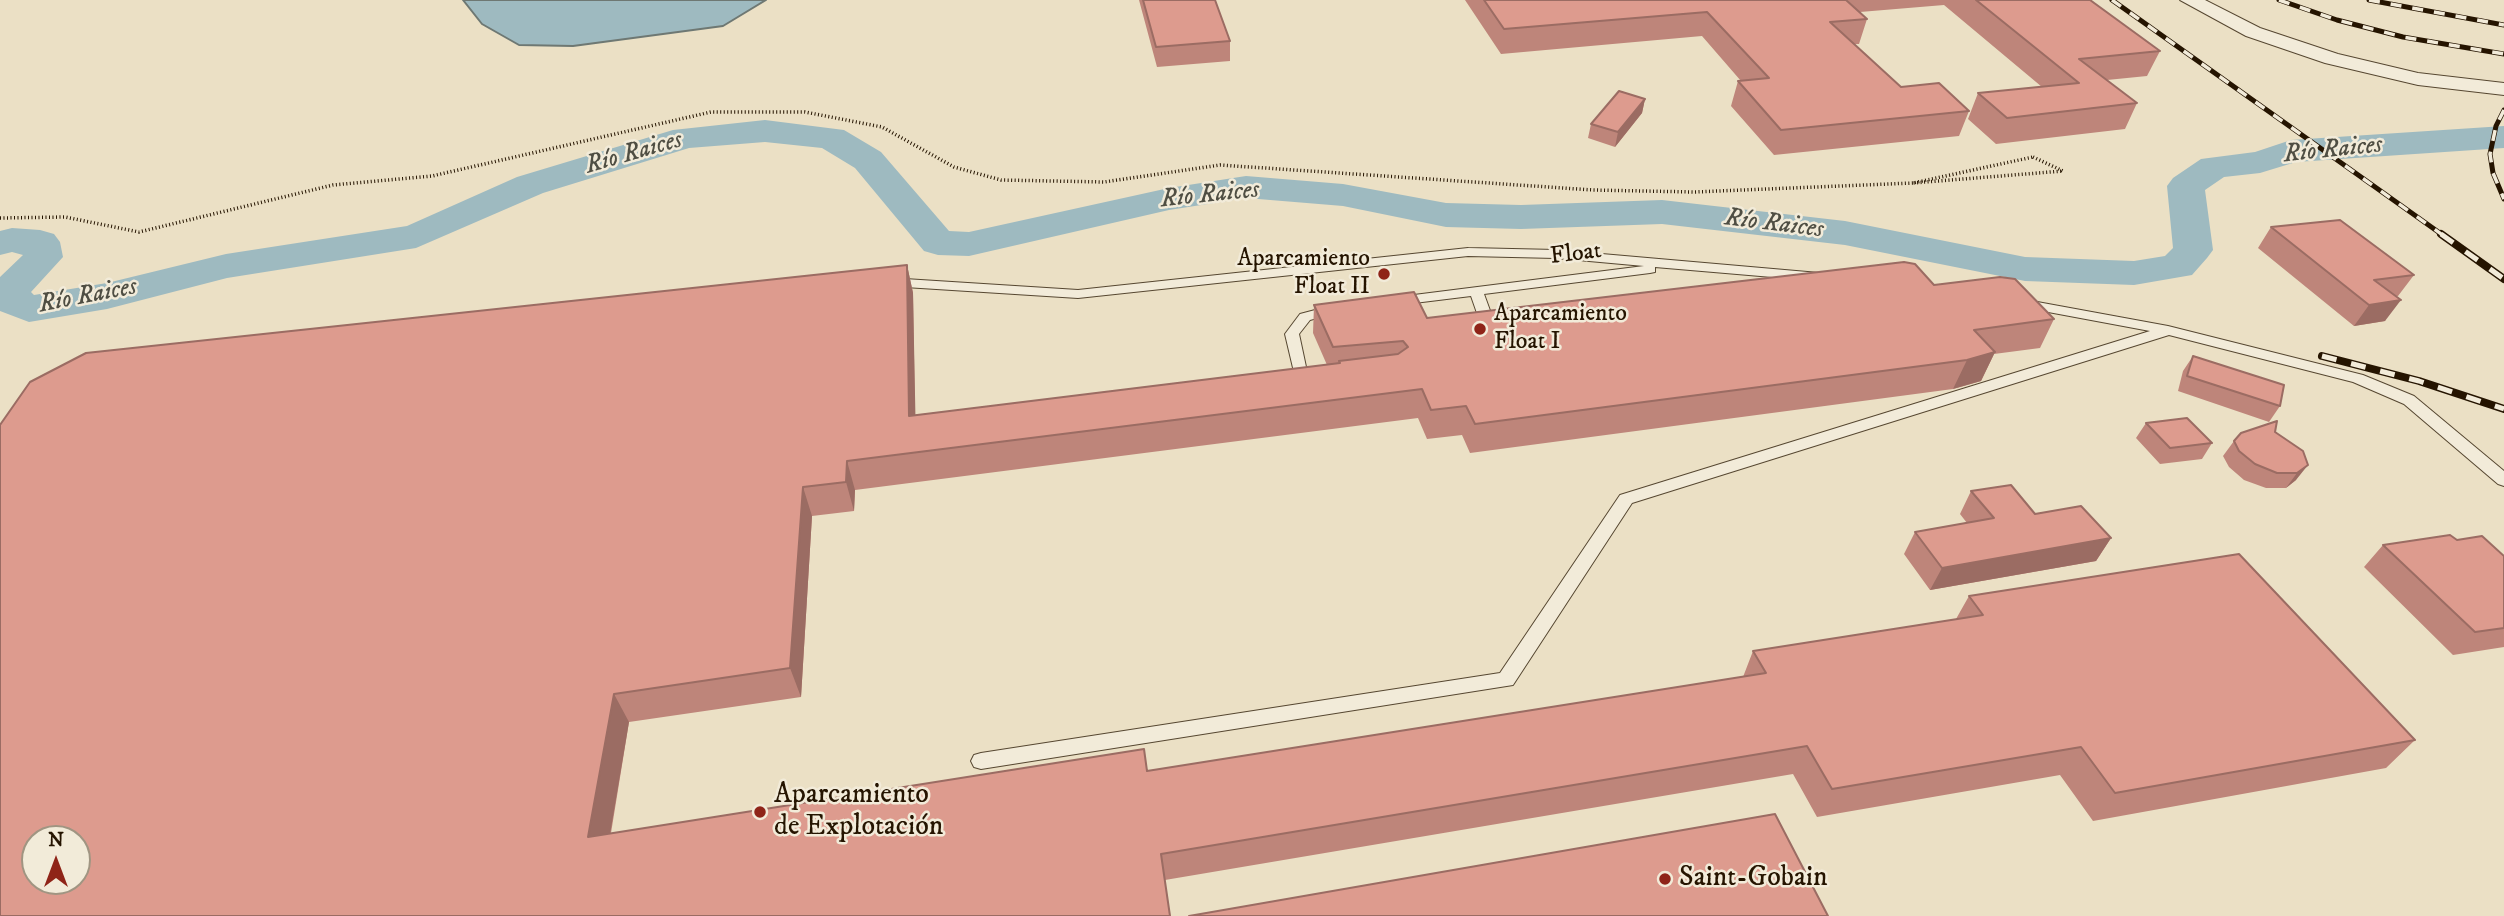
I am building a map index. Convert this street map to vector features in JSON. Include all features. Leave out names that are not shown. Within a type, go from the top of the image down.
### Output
[{"type":"street","points":[[2190,0],[2253,32],[2332,59],[2418,79],[2504,89]]},
{"type":"lane","points":[[869,282],[920,282],[1078,294],[1468,253],[1556,254],[1833,278]]},
{"type":"lane","name":"Float","points":[[1381,303],[1682,265]]},
{"type":"lane","points":[[1476,291],[1485,316]]},
{"type":"lane","points":[[2006,301],[2168,330],[2358,378],[2409,400],[2504,480]]},
{"type":"lane","points":[[1303,386],[1292,334],[1305,317],[1326,310],[1353,306]]},
{"type":"lane","points":[[981,761],[1506,680],[1626,499],[2168,330]]},
{"type":"path","points":[[0,219],[65,218],[139,232],[333,185],[432,176],[710,112],[805,112],[882,127],[954,167],[1001,180],[1104,181],[1220,165],[1593,190],[1694,192],[1913,183],[2063,172],[2033,157],[1913,183]]},
{"type":"water","points":[[463,0],[766,0],[723,26],[573,46],[519,45],[482,24]]},
{"type":"building","points":[[1143,0],[1215,0],[1230,41],[1156,47]]},
{"type":"building","points":[[1484,0],[1846,0],[1867,19],[1830,22],[1901,87],[1939,83],[1969,111],[1781,130],[1738,81],[1769,78],[1707,12],[1504,29]]},
{"type":"building","points":[[1976,0],[2090,0],[2160,51],[2079,59],[2137,103],[2007,118],[1978,93],[2079,83]]},
{"type":"building","points":[[1619,91],[1645,99],[1618,132],[1591,124]]},
{"type":"building","points":[[2340,220],[2414,275],[2374,280],[2401,300],[2369,305],[2271,227]]},
{"type":"building","points":[[1904,262],[1915,264],[1934,285],[2000,277],[2015,279],[2054,319],[1974,330],[1995,352],[1967,360],[1475,424],[1466,406],[1431,410],[1422,389],[847,461],[846,482],[803,487],[790,668],[614,694],[588,837],[1144,749],[1147,771],[1766,673],[1753,651],[1983,615],[1969,596],[2239,554],[2415,740],[2115,793],[2081,747],[1832,789],[1807,746],[1161,854],[1170,916],[0,916],[0,425],[30,382],[86,353],[907,265],[909,416],[1398,354],[1408,347],[1403,341],[1333,347],[1314,305],[1414,292],[1427,318]]},
{"type":"building","points":[[2193,356],[2284,385],[2280,406],[2187,376]]},
{"type":"building","points":[[2187,418],[2212,443],[2170,448],[2146,423]]},
{"type":"building","points":[[2277,421],[2275,432],[2303,451],[2308,465],[2297,473],[2277,473],[2255,464],[2239,451],[2234,441],[2241,433]]},
{"type":"building","points":[[2011,485],[2035,514],[2081,506],[2111,538],[1942,568],[1915,532],[1994,518],[1971,491]]},
{"type":"building","points":[[2450,535],[2457,540],[2482,536],[2504,556],[2504,628],[2475,632],[2383,545]]},
{"type":"building","points":[[1775,814],[1828,916],[1189,916]]},
{"type":"waterway","name":"Río Raices","points":[[0,243],[12,240],[40,242],[43,257],[10,290],[12,301],[29,309],[107,296],[226,266],[416,236],[530,185],[686,138],[765,131],[831,138],[868,160],[938,243],[969,244],[1169,199],[1246,187],[1343,195],[1446,215],[1521,217],[1662,212],[1845,233],[2025,269],[2134,273],[2178,266],[2193,250],[2186,186],[2214,167],[2260,162],[2291,151],[2504,137]]},
{"type":"railway","points":[[2112,0],[2444,236]]},
{"type":"railway","points":[[2279,0],[2337,20],[2403,37],[2504,54]]},
{"type":"railway","points":[[2369,0],[2504,25]]},
{"type":"railway","points":[[2504,110],[2496,126],[2490,154],[2493,173],[2504,199]]},
{"type":"railway","points":[[2441,234],[2504,279]]},
{"type":"railway","points":[[2322,356],[2419,381],[2504,409]]},
{"type":"place","name":"Aparcamiento Float II","points":[[1384,274]]},
{"type":"place","name":"Aparcamiento Float I","points":[[1480,329]]},
{"type":"place","name":"Aparcamiento de Explotación","points":[[760,812]]},
{"type":"place","name":"Saint-Gobain","points":[[1665,879]]}]
